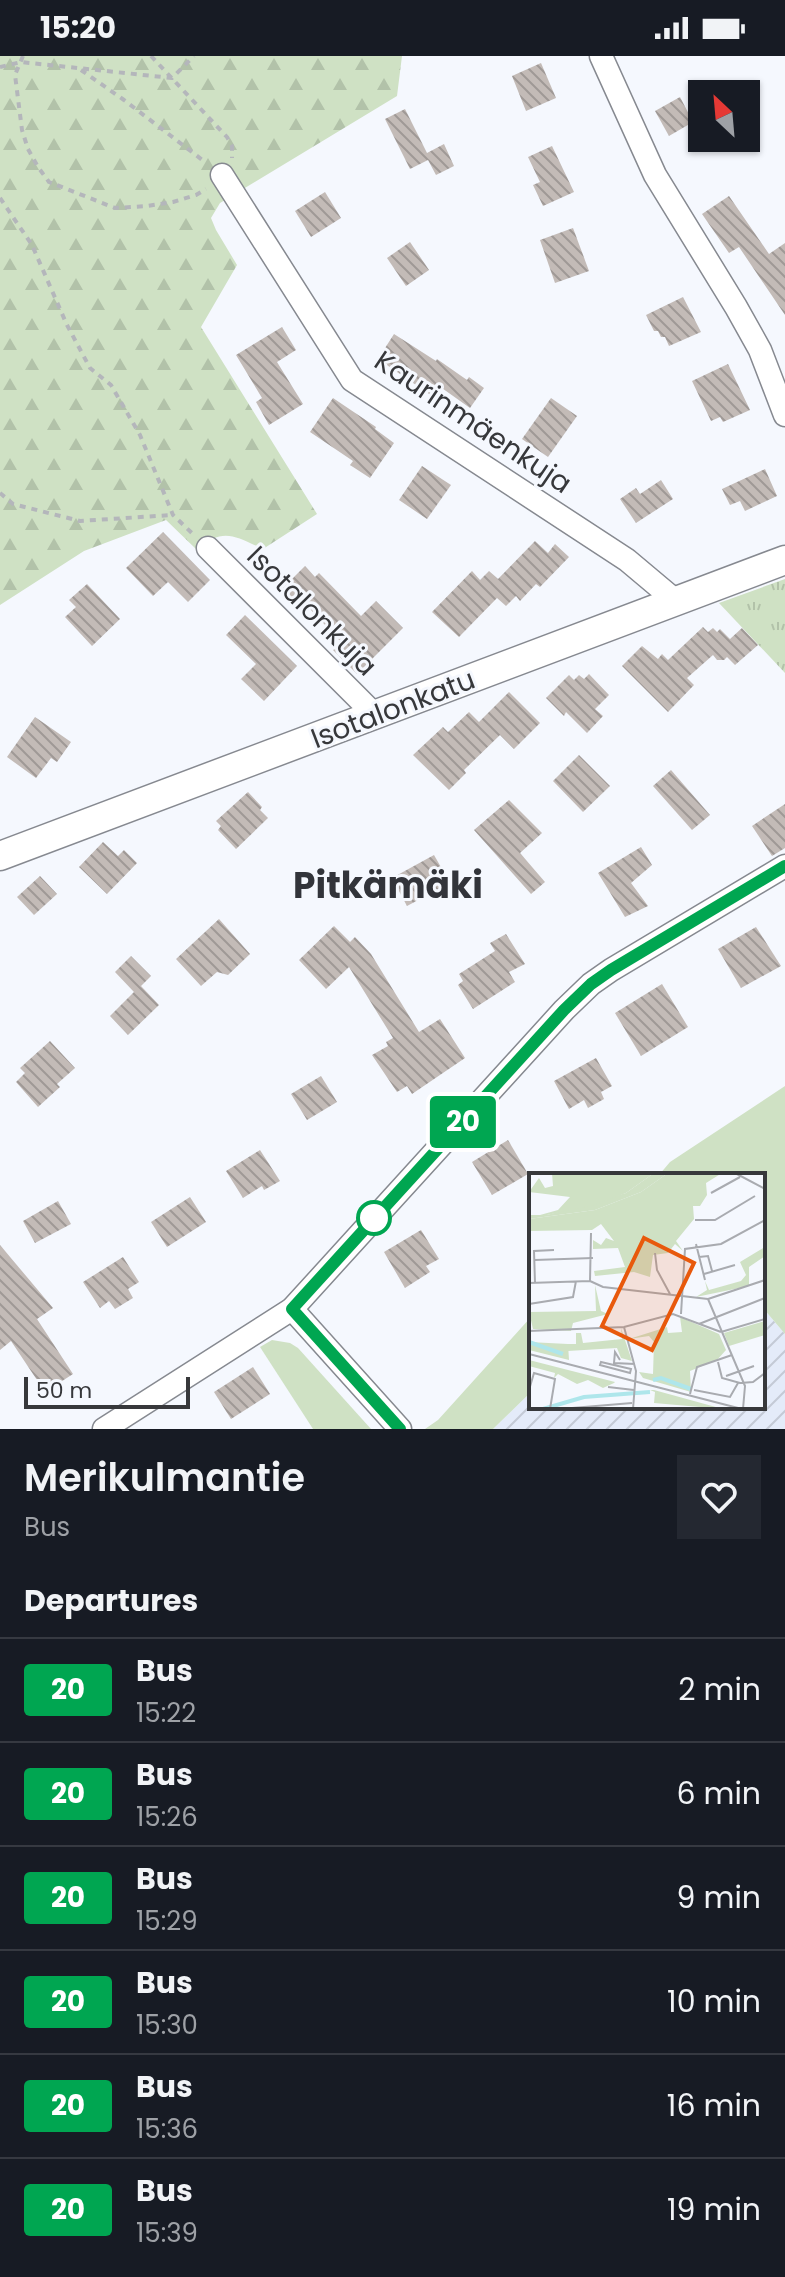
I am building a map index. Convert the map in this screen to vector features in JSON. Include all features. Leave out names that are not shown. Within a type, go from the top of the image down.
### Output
[{"type":"street","points":[[601,56],[655,175],[760,350],[785,415]]},
{"type":"street","name":"Kaurinmäenkuja","points":[[222,175],[352,380],[627,560],[677,602]]},
{"type":"street","name":"Isotalonkuja","points":[[208,548],[375,715]]},
{"type":"street","name":"Isotalonkatu","points":[[0,856],[785,560]]},
{"type":"street","points":[[104,1429],[292,1309],[591,984],[785,866]]},
{"type":"street","points":[[292,1309],[400,1429]]},
{"type":"path","points":[[22,59],[15,75],[22,130],[33,158],[49,182],[115,208],[173,202],[196,195],[222,175],[233,155],[227,137],[151,56]]},
{"type":"path","points":[[172,78],[194,56]]},
{"type":"path","points":[[0,67],[22,59],[172,78]]},
{"type":"path","points":[[79,68],[222,175]]},
{"type":"path","points":[[0,198],[32,245],[67,325],[90,368],[111,385],[140,435],[173,515],[208,548]]},
{"type":"path","points":[[0,493],[13,504],[80,521],[173,515]]},
{"type":"shaded area","points":[[765,1310],[785,1334],[785,1429],[493,1429],[529,1394],[529,1409],[765,1409]]},
{"type":"green space","points":[[0,56],[402,56],[397,96],[220,203],[211,218],[237,265],[201,327],[317,514],[263,549],[244,540],[222,536],[197,550],[166,520],[84,551],[0,605]]},
{"type":"green space","points":[[785,579],[785,673],[719,603]]},
{"type":"green space","points":[[785,1086],[785,1334],[765,1310],[765,1173],[661,1173],[670,1162]]},
{"type":"green space","points":[[529,1319],[529,1394],[493,1429],[425,1429],[438,1420]]},
{"type":"green space","points":[[272,1340],[290,1343],[298,1348],[371,1429],[313,1429],[260,1347]]},
{"type":"building","points":[[541,63],[556,98],[526,111],[512,76]]},
{"type":"building","points":[[680,97],[688,112],[688,125],[669,136],[655,111]]},
{"type":"building","points":[[405,109],[427,153],[444,144],[454,166],[436,175],[428,160],[410,169],[385,119]]},
{"type":"building","points":[[552,146],[574,192],[543,206],[533,185],[540,182],[528,157]]},
{"type":"building","points":[[325,192],[341,218],[311,237],[295,211]]},
{"type":"building","points":[[729,196],[769,254],[785,243],[785,315],[739,247],[729,253],[702,214]]},
{"type":"building","points":[[573,228],[589,271],[555,283],[540,240]]},
{"type":"building","points":[[410,242],[429,270],[406,286],[387,258]]},
{"type":"building","points":[[683,297],[701,332],[669,346],[665,337],[654,331],[646,315]]},
{"type":"building","points":[[282,327],[296,350],[277,362],[303,404],[269,425],[256,402],[262,398],[236,355]]},
{"type":"building","points":[[394,334],[484,388],[470,408],[439,386],[432,396],[378,359]]},
{"type":"building","points":[[728,364],[750,410],[723,422],[720,417],[711,421],[692,381]]},
{"type":"building","points":[[333,398],[394,443],[370,478],[350,465],[353,461],[310,432]]},
{"type":"building","points":[[551,398],[577,416],[548,457],[522,439]]},
{"type":"building","points":[[422,466],[451,485],[427,519],[399,500]]},
{"type":"building","points":[[765,469],[777,496],[745,511],[740,501],[730,505],[722,489]]},
{"type":"building","points":[[661,480],[673,499],[636,523],[620,499],[636,488],[640,494]]},
{"type":"building","points":[[163,532],[210,580],[188,602],[168,582],[153,596],[126,568]]},
{"type":"building","points":[[535,541],[548,553],[555,544],[569,557],[540,587],[536,584],[520,601],[516,596],[506,606],[497,598],[459,637],[432,612],[472,571],[480,580],[489,571],[498,579]]},
{"type":"building","points":[[305,566],[315,577],[319,573],[361,616],[376,601],[403,628],[357,674],[333,650],[341,642],[310,609],[306,613],[282,589]]},
{"type":"building","points":[[87,584],[120,619],[92,646],[65,617],[76,607],[69,600]]},
{"type":"building","points":[[245,615],[297,666],[264,701],[241,679],[256,664],[226,635]]},
{"type":"building","points":[[703,627],[708,632],[713,628],[717,632],[720,629],[730,639],[742,628],[758,645],[735,665],[727,657],[717,660],[713,655],[687,678],[694,685],[668,712],[622,666],[642,646],[658,659],[662,654],[668,660]]},
{"type":"building","points":[[589,674],[609,695],[595,709],[603,716],[587,733],[546,698],[569,675],[574,680],[579,675],[584,679]]},
{"type":"building","points":[[509,692],[540,723],[514,749],[500,735],[464,770],[466,773],[449,790],[413,755],[443,727],[448,732],[469,712],[479,722]]},
{"type":"building","points":[[35,717],[71,742],[57,762],[51,758],[36,778],[7,757]]},
{"type":"building","points":[[579,755],[610,786],[583,812],[553,781]]},
{"type":"building","points":[[671,770],[710,815],[692,830],[653,786]]},
{"type":"building","points":[[248,792],[268,818],[236,849],[218,830],[221,826],[216,821]]},
{"type":"building","points":[[509,800],[542,833],[520,853],[545,882],[531,894],[474,830]]},
{"type":"building","points":[[785,804],[785,848],[772,856],[752,826]]},
{"type":"building","points":[[103,842],[118,856],[124,850],[137,863],[107,894],[79,867]]},
{"type":"building","points":[[641,847],[652,865],[631,883],[648,906],[625,917],[598,873]]},
{"type":"building","points":[[434,855],[450,883],[407,906],[392,878]]},
{"type":"building","points":[[40,876],[57,894],[34,915],[17,897]]},
{"type":"building","points":[[219,919],[250,954],[228,975],[217,972],[201,986],[176,959]]},
{"type":"building","points":[[334,926],[350,942],[355,937],[371,954],[419,1032],[440,1019],[465,1058],[412,1094],[407,1086],[397,1092],[372,1055],[388,1046],[386,1042],[393,1038],[349,967],[326,989],[299,960]]},
{"type":"building","points":[[756,927],[781,966],[741,988],[718,949]]},
{"type":"building","points":[[506,934],[525,964],[509,972],[515,982],[473,1009],[458,985],[463,981],[459,974],[495,951],[490,943]]},
{"type":"building","points":[[131,956],[151,976],[141,986],[159,1005],[128,1035],[110,1016],[134,992],[115,972]]},
{"type":"building","points":[[662,984],[688,1027],[641,1056],[615,1013]]},
{"type":"building","points":[[50,1041],[75,1068],[38,1107],[16,1082],[25,1073],[20,1068]]},
{"type":"building","points":[[596,1058],[612,1086],[601,1092],[604,1099],[588,1108],[584,1100],[569,1109],[554,1081]]},
{"type":"building","points":[[321,1076],[337,1102],[307,1120],[291,1094]]},
{"type":"building","points":[[508,1140],[528,1174],[492,1195],[472,1162]]},
{"type":"building","points":[[260,1150],[280,1181],[264,1190],[262,1186],[243,1198],[226,1171]]},
{"type":"building","points":[[190,1197],[206,1222],[167,1247],[151,1222]]},
{"type":"building","points":[[58,1201],[71,1224],[35,1243],[23,1221]]},
{"type":"building","points":[[421,1230],[439,1259],[426,1266],[430,1272],[405,1288],[384,1252]]},
{"type":"building","points":[[0,1245],[53,1308],[37,1319],[73,1374],[45,1392],[11,1341],[0,1350]]},
{"type":"building","points":[[123,1257],[139,1282],[128,1289],[133,1298],[115,1309],[109,1301],[100,1308],[83,1282]]},
{"type":"building","points":[[253,1367],[270,1394],[231,1419],[214,1392]]},
{"type":"bus line","name":"20","points":[[400,1429],[292,1309],[591,984],[785,866]]},
{"type":"district","name":"Pitkämäki","points":[[388,885]]}]
